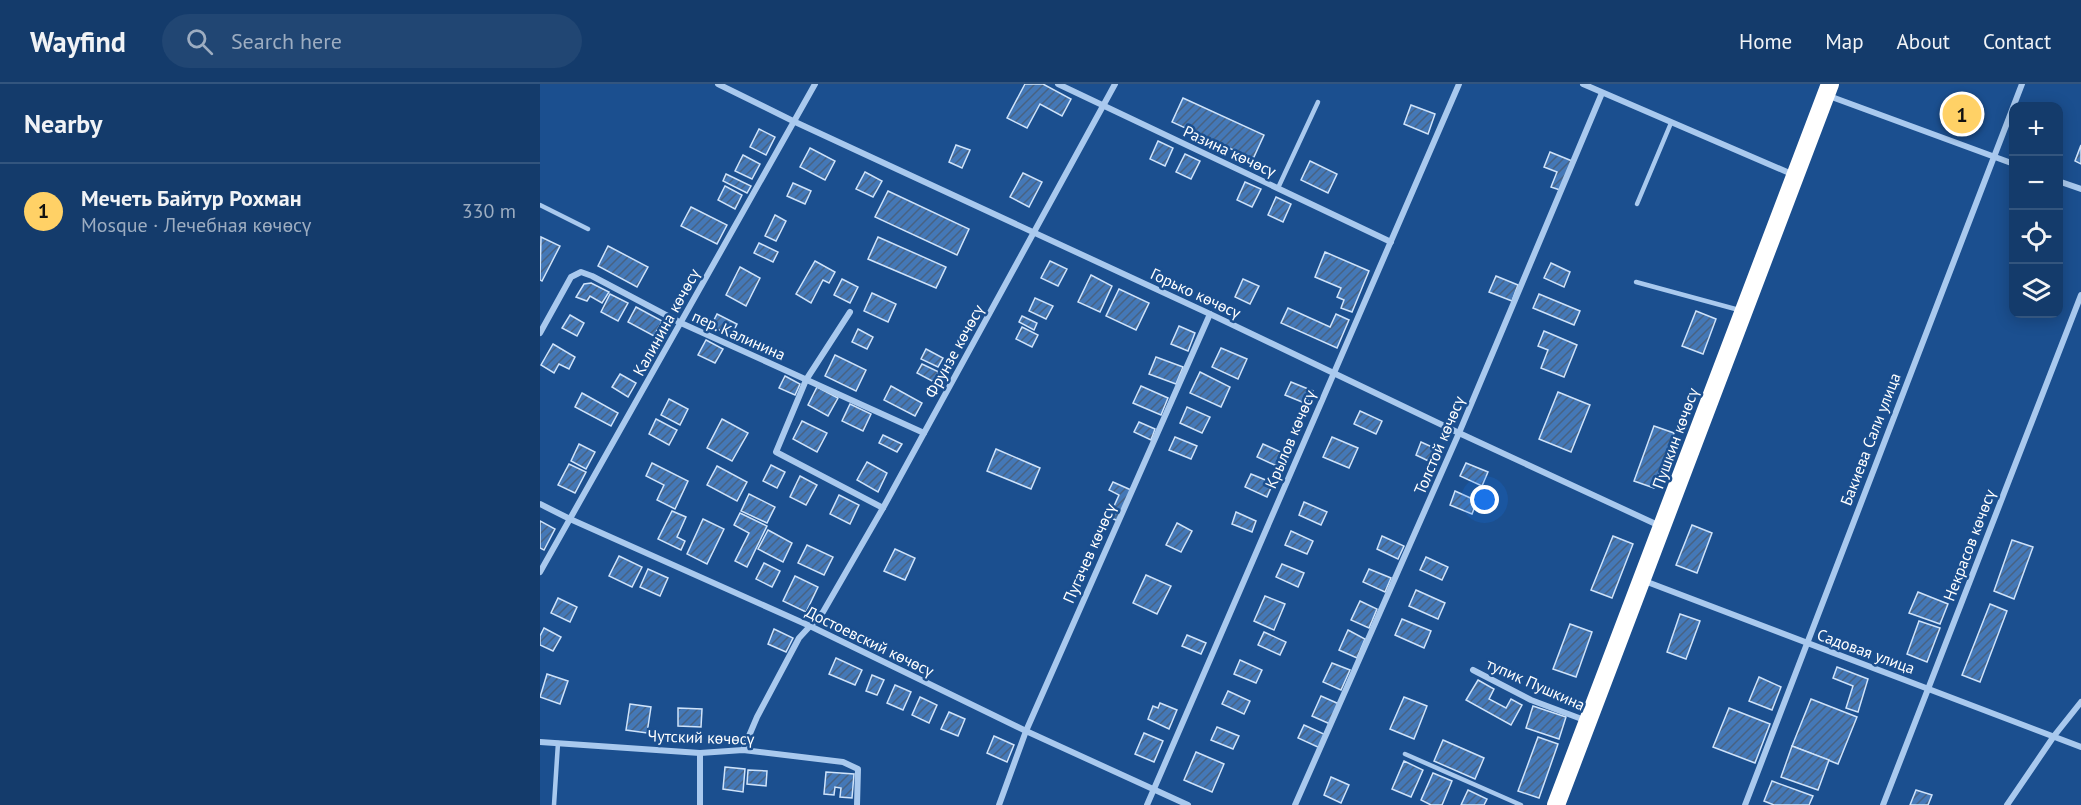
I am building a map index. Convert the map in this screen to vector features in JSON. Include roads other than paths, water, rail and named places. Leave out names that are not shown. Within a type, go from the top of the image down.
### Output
[{"type":"highway","name":"Пушкин көчөсү","points":[[1556,805],[1828,89]]},
{"type":"street","name":"Горько көчөсү","points":[[718,84],[1663,527]]},
{"type":"street","name":"Калинина көчөсү","points":[[540,572],[815,84]]},
{"type":"street","name":"Разина көчөсү","points":[[1058,84],[1391,242]]},
{"type":"street","name":"Фрунзе көчөсү","points":[[743,750],[757,717],[799,638],[823,612],[883,508],[1115,84]]},
{"type":"street","name":"Крылов көчөсү","points":[[1147,805],[1459,84]]},
{"type":"street","points":[[1583,84],[1796,176]]},
{"type":"street","name":"Бакиева Сали улица","points":[[1745,805],[2022,84]]},
{"type":"street","points":[[1828,89],[2009,162]]},
{"type":"street","name":"Толстой көчөсү","points":[[1295,805],[1459,433],[1602,93]]},
{"type":"street","points":[[2063,183],[2081,189]]},
{"type":"street","name":"пер. Калинина","points":[[540,333],[571,277],[581,272],[681,324],[924,433]]},
{"type":"street","name":"Некрасов көчөсү","points":[[1883,805],[2081,295]]},
{"type":"street","points":[[850,312],[806,380],[776,452],[883,508]]},
{"type":"street","name":"Пугачев көчөсү","points":[[999,805],[1026,731],[1210,314]]},
{"type":"street","name":"Достоевский көчөсү","points":[[540,504],[810,626],[1026,731],[1188,805]]},
{"type":"street","name":"Садовая улица","points":[[1642,579],[2081,747]]},
{"type":"street","name":"тупик Пушкина","points":[[1473,670],[1532,700],[1588,722]]},
{"type":"street","points":[[2007,805],[2054,736],[2081,702]]},
{"type":"street","name":"Чутский көчөсү","points":[[540,742],[700,753],[743,750],[843,762],[858,770],[858,805]]},
{"type":"street","points":[[700,753],[700,805]]},
{"type":"lane","points":[[1278,188],[1317,102]]},
{"type":"lane","points":[[1637,204],[1671,123]]},
{"type":"lane","points":[[540,205],[588,229]]},
{"type":"lane","points":[[1636,282],[1742,311]]},
{"type":"lane","points":[[554,805],[558,743]]},
{"type":"lane","points":[[1405,754],[1521,805]]},
{"type":"place","name":"Мечеть Байтур Рохман","points":[[1962,114]]}]
